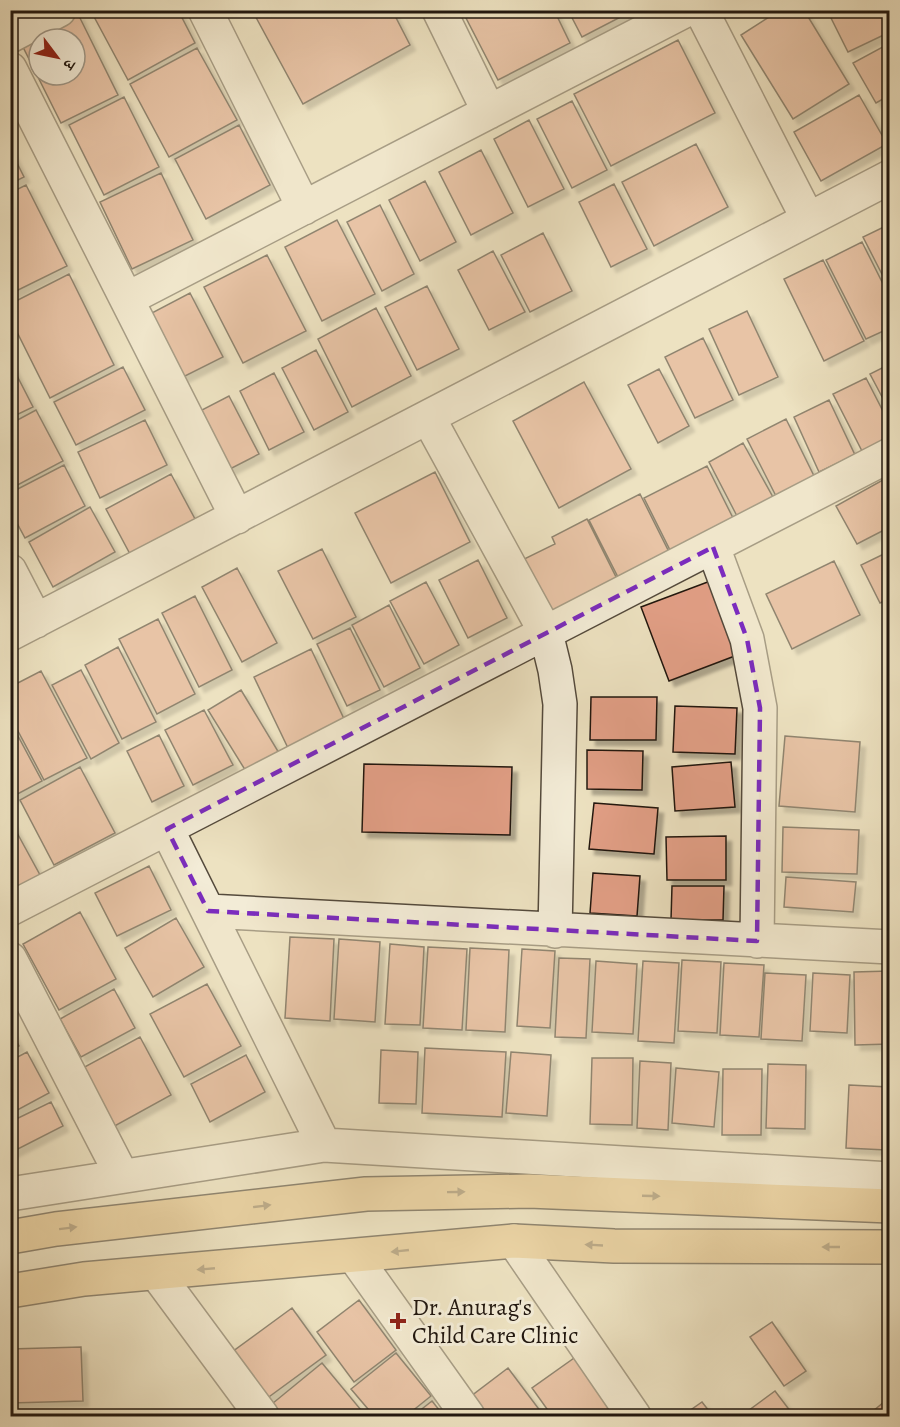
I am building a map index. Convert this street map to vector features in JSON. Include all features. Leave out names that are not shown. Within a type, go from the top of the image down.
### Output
[{"type":"main road","points":[[10,1237],[56,1229],[366,1194],[529,1191],[890,1206]]},
{"type":"main road","points":[[10,1291],[84,1279],[514,1241],[614,1246],[890,1247]]},
{"type":"street","points":[[10,36],[59,10]]},
{"type":"street","points":[[205,10],[304,208]]},
{"type":"street","points":[[439,10],[489,112]]},
{"type":"street","points":[[127,299],[686,10]]},
{"type":"street","points":[[700,10],[808,219]]},
{"type":"street","points":[[10,69],[237,517]]},
{"type":"street","points":[[10,571],[23,628],[890,177]]},
{"type":"street","points":[[428,417],[546,633],[560,704],[555,932]]},
{"type":"street","points":[[10,909],[890,455]]},
{"type":"street","points":[[713,547],[747,639],[760,708],[757,941]]},
{"type":"street","points":[[166,829],[324,1145]]},
{"type":"street","points":[[208,911],[555,932],[890,947]]},
{"type":"street","points":[[10,959],[122,1176]]},
{"type":"street","points":[[10,1194],[324,1145],[890,1179]]},
{"type":"street","points":[[514,1241],[634,1416]]},
{"type":"street","points":[[354,1256],[468,1416]]},
{"type":"street","points":[[157,1274],[262,1416]]},
{"type":"highlighted area","points":[[713,547],[747,639],[760,708],[757,941],[208,911],[167,829]]},
{"type":"building","points":[[96,10],[178,10],[195,43],[128,80],[92,13]]},
{"type":"building","points":[[252,10],[392,10],[410,45],[303,104]]},
{"type":"building","points":[[480,10],[554,10],[570,43],[498,80],[466,18]]},
{"type":"building","points":[[568,10],[634,10],[582,37]]},
{"type":"building","points":[[780,10],[804,10],[849,84],[793,119],[741,35]]},
{"type":"building","points":[[827,10],[890,10],[890,32],[848,52]]},
{"type":"building","points":[[78,14],[84,27],[52,27]]},
{"type":"building","points":[[87,32],[118,95],[61,123],[43,87],[87,87]]},
{"type":"building","points":[[27,40],[27,55],[21,43]]},
{"type":"building","points":[[678,40],[715,113],[611,166],[574,94]]},
{"type":"building","points":[[890,43],[890,95],[876,103],[853,63]]},
{"type":"building","points":[[197,48],[237,120],[169,157],[130,84]]},
{"type":"building","points":[[859,95],[887,144],[821,181],[794,132]]},
{"type":"building","points":[[124,97],[159,167],[104,195],[69,125]]},
{"type":"building","points":[[572,101],[607,170],[572,188],[537,119]]},
{"type":"building","points":[[890,103],[890,118],[883,106]]},
{"type":"building","points":[[529,120],[564,189],[528,207],[494,139]]},
{"type":"building","points":[[239,125],[270,185],[206,219],[175,159]]},
{"type":"building","points":[[696,144],[728,207],[654,246],[622,182]]},
{"type":"building","points":[[10,149],[24,177],[10,184]]},
{"type":"building","points":[[481,150],[513,213],[471,235],[439,172]]},
{"type":"building","points":[[161,173],[193,240],[132,269],[100,202]]},
{"type":"building","points":[[425,181],[456,242],[420,261],[389,200]]},
{"type":"building","points":[[614,184],[647,249],[611,267],[579,202]]},
{"type":"building","points":[[26,185],[67,266],[10,294],[10,193]]},
{"type":"building","points":[[380,205],[414,274],[382,291],[347,222]]},
{"type":"building","points":[[337,220],[375,294],[322,321],[285,247]]},
{"type":"building","points":[[890,224],[890,290],[863,237]]},
{"type":"building","points":[[543,233],[572,291],[530,312],[501,255]]},
{"type":"building","points":[[862,242],[890,298],[890,328],[866,339],[826,260]]},
{"type":"building","points":[[493,251],[525,312],[489,330],[458,270]]},
{"type":"building","points":[[267,255],[306,331],[243,363],[204,287]]},
{"type":"building","points":[[823,260],[864,341],[824,361],[784,279]]},
{"type":"building","points":[[69,274],[114,365],[50,398],[10,318],[10,304]]},
{"type":"building","points":[[427,286],[459,349],[417,370],[385,307]]},
{"type":"building","points":[[190,293],[223,357],[181,378],[148,315]]},
{"type":"building","points":[[376,308],[411,376],[352,407],[318,339]]},
{"type":"building","points":[[747,311],[778,377],[739,395],[709,329]]},
{"type":"building","points":[[703,338],[733,400],[695,418],[665,357]]},
{"type":"building","points":[[316,350],[348,412],[314,430],[282,368]]},
{"type":"building","points":[[890,364],[890,412],[870,374]]},
{"type":"building","points":[[10,365],[33,407],[10,418]]},
{"type":"building","points":[[123,367],[145,410],[76,445],[54,402]]},
{"type":"building","points":[[659,369],[689,426],[658,443],[628,385]]},
{"type":"building","points":[[274,373],[304,432],[269,450],[240,391]]},
{"type":"building","points":[[866,378],[890,425],[890,437],[862,451],[833,394]]},
{"type":"building","points":[[584,382],[631,469],[559,508],[513,421]]},
{"type":"building","points":[[229,396],[259,454],[228,470],[198,412]]},
{"type":"building","points":[[829,400],[855,455],[819,472],[794,417]]},
{"type":"building","points":[[36,410],[63,461],[10,489],[10,424]]},
{"type":"building","points":[[786,419],[815,478],[777,498],[747,439]]},
{"type":"building","points":[[145,420],[167,465],[100,498],[78,452]]},
{"type":"building","points":[[743,443],[774,499],[738,518],[709,462]]},
{"type":"building","points":[[64,465],[85,506],[25,538],[10,510],[10,493]]},
{"type":"building","points":[[707,466],[735,522],[672,554],[644,498]]},
{"type":"building","points":[[435,472],[470,542],[391,583],[355,513]]},
{"type":"building","points":[[171,474],[195,519],[130,554],[106,509]]},
{"type":"building","points":[[890,476],[890,527],[857,544],[836,506]]},
{"type":"building","points":[[640,494],[672,558],[621,583],[589,520]]},
{"type":"building","points":[[90,507],[115,552],[53,587],[29,542]]},
{"type":"building","points":[[587,519],[622,589],[547,626],[516,563],[555,544],[552,537]]},
{"type":"building","points":[[322,549],[356,617],[313,639],[278,571]]},
{"type":"building","points":[[890,551],[890,598],[880,603],[861,565]]},
{"type":"building","points":[[478,560],[507,618],[468,638],[439,580]]},
{"type":"building","points":[[834,561],[860,615],[792,649],[766,594]]},
{"type":"building","points":[[237,568],[277,643],[242,662],[202,587]]},
{"type":"building","points":[[713,580],[740,654],[669,681],[641,607]]},
{"type":"building","points":[[426,582],[459,645],[424,664],[390,601]]},
{"type":"building","points":[[195,596],[232,670],[199,687],[162,613]]},
{"type":"building","points":[[389,605],[420,668],[384,687],[352,625]]},
{"type":"building","points":[[890,608],[890,621],[884,611]]},
{"type":"building","points":[[158,619],[195,694],[157,714],[119,639]]},
{"type":"building","points":[[350,628],[380,690],[347,706],[317,644]]},
{"type":"building","points":[[118,647],[156,722],[122,739],[85,665]]},
{"type":"building","points":[[311,649],[345,721],[288,748],[254,677]]},
{"type":"building","points":[[81,670],[119,743],[91,759],[52,685]]},
{"type":"building","points":[[41,671],[87,758],[44,780],[10,716],[10,687]]},
{"type":"building","points":[[241,690],[279,753],[247,773],[208,710]]},
{"type":"building","points":[[591,697],[657,697],[656,740],[590,740]]},
{"type":"building","points":[[675,706],[737,708],[735,754],[673,752]]},
{"type":"building","points":[[204,710],[233,765],[193,785],[165,730]]},
{"type":"building","points":[[10,721],[42,781],[10,798]]},
{"type":"building","points":[[885,722],[890,722],[890,789],[884,789]]},
{"type":"building","points":[[159,735],[184,786],[152,802],[127,751]]},
{"type":"building","points":[[785,736],[860,742],[855,812],[779,806]]},
{"type":"building","points":[[587,750],[643,751],[642,790],[587,789]]},
{"type":"building","points":[[731,762],[735,807],[675,811],[672,767]]},
{"type":"building","points":[[364,764],[512,767],[510,835],[362,832]]},
{"type":"building","points":[[80,767],[115,833],[54,865],[20,800]]},
{"type":"building","points":[[594,803],[658,808],[654,854],[589,849]]},
{"type":"building","points":[[10,820],[40,875],[10,891]]},
{"type":"building","points":[[783,827],[859,830],[857,874],[782,872]]},
{"type":"building","points":[[726,836],[726,880],[667,880],[666,837]]},
{"type":"building","points":[[149,866],[171,910],[117,936],[95,893]]},
{"type":"building","points":[[593,873],[640,876],[637,916],[590,913]]},
{"type":"building","points":[[786,877],[856,882],[853,912],[784,907]]},
{"type":"building","points":[[672,886],[724,886],[723,920],[671,920]]},
{"type":"building","points":[[80,912],[116,979],[59,1010],[23,944]]},
{"type":"building","points":[[176,918],[204,967],[153,997],[125,948]]},
{"type":"building","points":[[290,937],[334,939],[330,1021],[285,1018]]},
{"type":"building","points":[[339,939],[380,942],[375,1022],[334,1019]]},
{"type":"building","points":[[390,944],[424,947],[420,1025],[385,1024]]},
{"type":"building","points":[[428,947],[467,949],[462,1030],[423,1028]]},
{"type":"building","points":[[470,948],[509,950],[505,1032],[466,1030]]},
{"type":"building","points":[[522,949],[555,951],[550,1028],[517,1026]]},
{"type":"building","points":[[559,958],[590,959],[586,1038],[555,1037]]},
{"type":"building","points":[[682,960],[721,962],[717,1033],[678,1031]]},
{"type":"building","points":[[596,961],[637,964],[633,1034],[592,1032]]},
{"type":"building","points":[[643,961],[679,963],[674,1043],[638,1041]]},
{"type":"building","points":[[724,963],[764,965],[759,1037],[720,1035]]},
{"type":"building","points":[[890,971],[890,1044],[855,1045],[854,972]]},
{"type":"building","points":[[765,973],[806,975],[802,1041],[761,1039]]},
{"type":"building","points":[[813,973],[850,975],[847,1033],[810,1031]]},
{"type":"building","points":[[207,984],[241,1046],[184,1077],[150,1014]]},
{"type":"building","points":[[114,989],[135,1028],[81,1057],[60,1019]]},
{"type":"building","points":[[10,1029],[19,1046],[10,1050]]},
{"type":"building","points":[[140,1037],[171,1095],[111,1128],[79,1070]]},
{"type":"building","points":[[425,1048],[506,1052],[502,1117],[422,1113]]},
{"type":"building","points":[[381,1050],[418,1052],[416,1104],[379,1103]]},
{"type":"building","points":[[27,1052],[49,1093],[10,1114],[10,1061]]},
{"type":"building","points":[[511,1052],[551,1055],[547,1116],[506,1113]]},
{"type":"building","points":[[246,1055],[265,1092],[210,1122],[191,1084]]},
{"type":"building","points":[[592,1058],[633,1058],[632,1125],[590,1124]]},
{"type":"building","points":[[640,1061],[671,1063],[668,1130],[637,1128]]},
{"type":"building","points":[[768,1064],[806,1065],[805,1129],[766,1128]]},
{"type":"building","points":[[676,1068],[719,1072],[714,1127],[672,1123]]},
{"type":"building","points":[[723,1069],[762,1069],[761,1135],[722,1135]]},
{"type":"building","points":[[849,1085],[889,1087],[886,1150],[846,1148]]},
{"type":"building","points":[[51,1102],[63,1126],[10,1153],[10,1122]]},
{"type":"building","points":[[359,1300],[396,1350],[354,1382],[317,1332]]},
{"type":"building","points":[[292,1308],[326,1355],[266,1399],[232,1352]]},
{"type":"building","points":[[772,1322],[806,1371],[784,1386],[750,1337]]},
{"type":"building","points":[[81,1347],[83,1401],[10,1403],[10,1349]]},
{"type":"building","points":[[584,1351],[621,1404],[603,1416],[552,1416],[532,1388]]},
{"type":"building","points":[[396,1353],[431,1396],[406,1416],[374,1416],[351,1389]]},
{"type":"building","points":[[322,1363],[361,1410],[353,1416],[274,1416],[267,1408]]},
{"type":"building","points":[[508,1368],[544,1416],[472,1416],[462,1403]]},
{"type":"building","points":[[775,1391],[794,1416],[741,1416]]},
{"type":"building","points":[[890,1397],[890,1416],[867,1416]]},
{"type":"building","points":[[432,1401],[444,1416],[413,1416]]},
{"type":"building","points":[[702,1402],[713,1416],[682,1416]]},
{"type":"place","name":"Dr. Anurag's Child Care Clinic","points":[[398,1321]]}]
